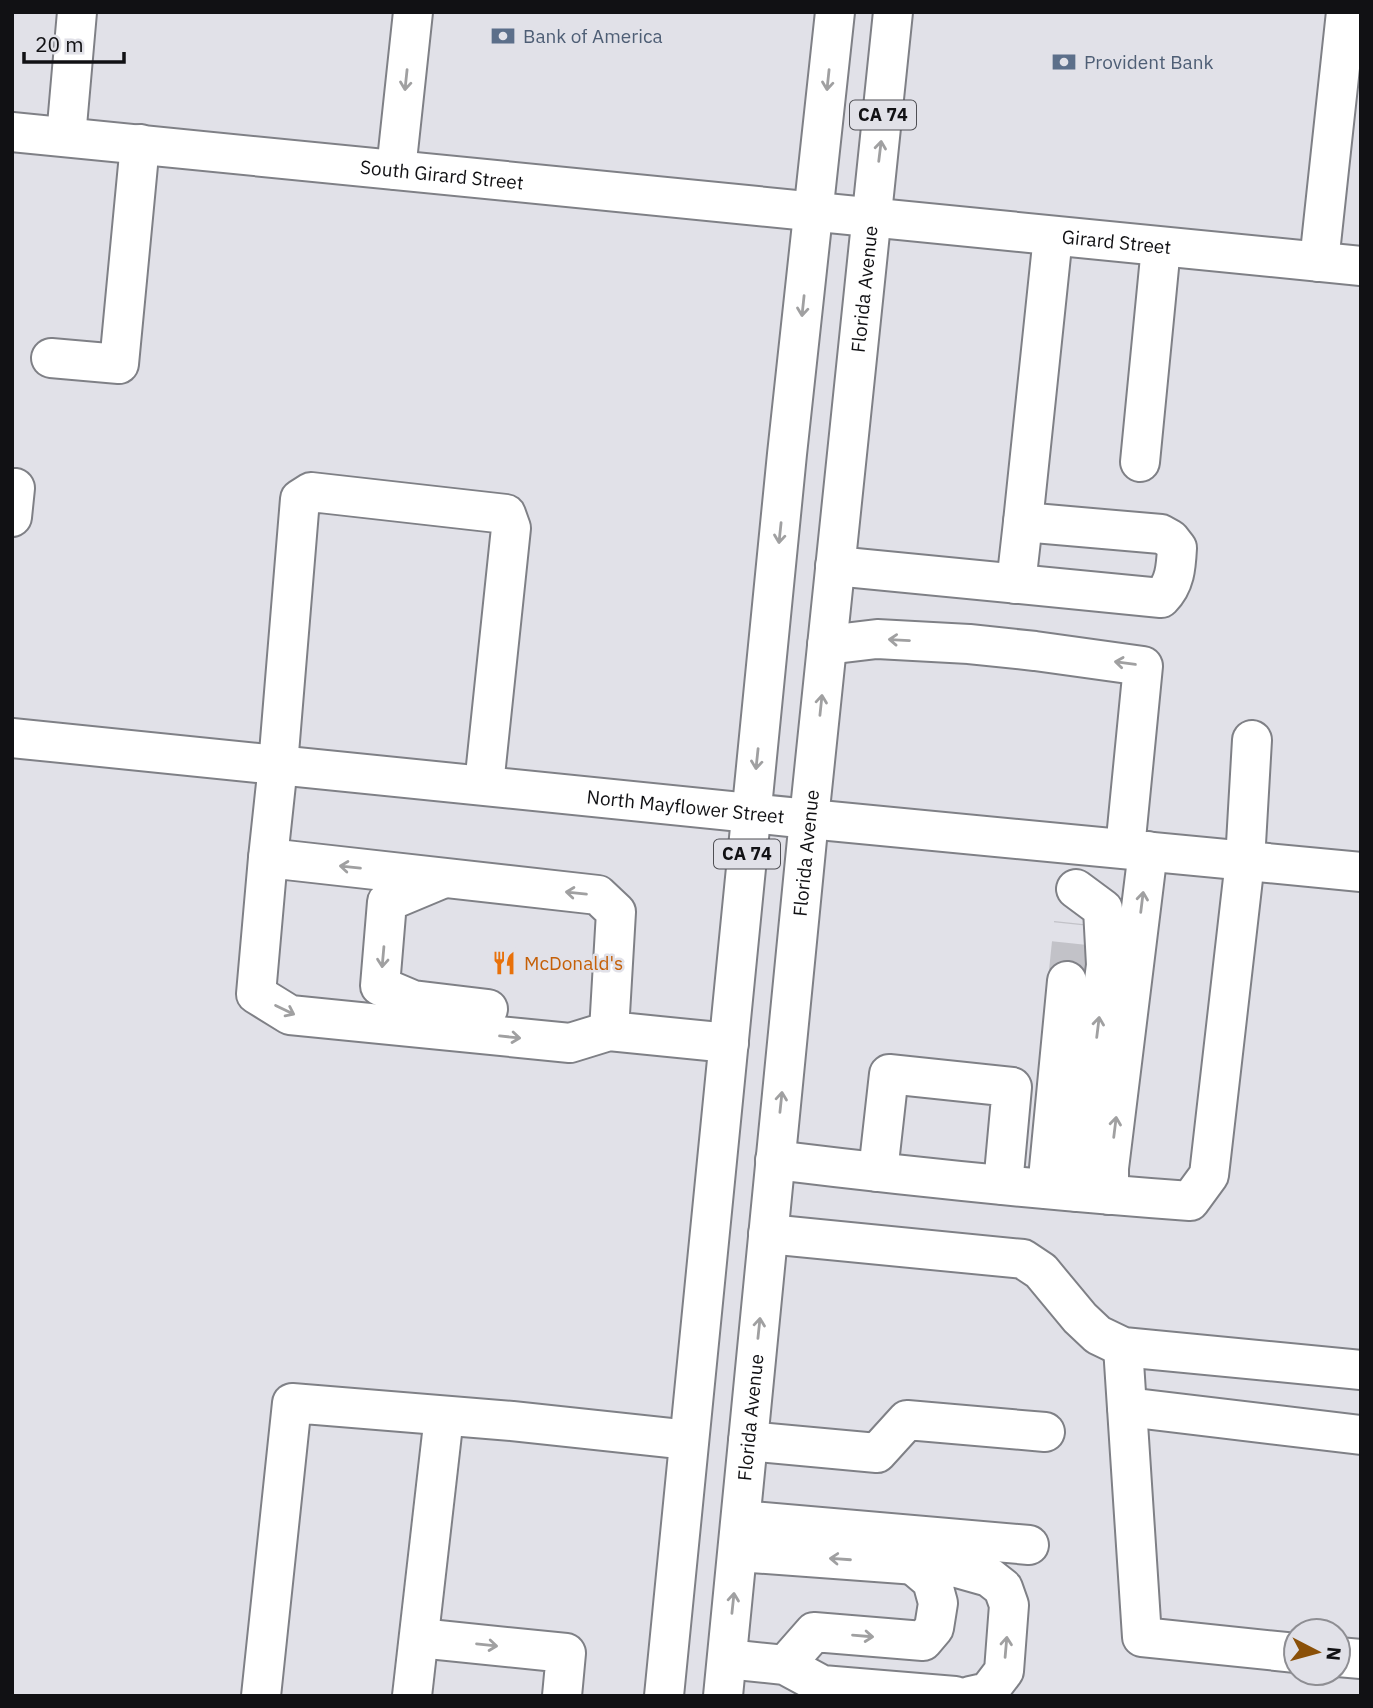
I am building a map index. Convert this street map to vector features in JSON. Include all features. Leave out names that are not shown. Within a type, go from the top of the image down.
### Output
[{"type":"main road","points":[[66,137],[77,12]]},
{"type":"main road","points":[[396,170],[413,12]]},
{"type":"main road","name":"CA 74","points":[[664,1696],[751,813],[835,12]]},
{"type":"main road","name":"Florida Avenue","points":[[725,1678],[809,819],[894,12]]},
{"type":"main road","points":[[1319,262],[1346,12]]},
{"type":"main road","name":"South Girard Street","points":[[12,132],[871,218]]},
{"type":"main road","points":[[51,358],[119,365],[140,144]]},
{"type":"main road","name":"Girard Street","points":[[871,218],[1361,266]]},
{"type":"main road","points":[[1016,584],[1053,236]]},
{"type":"main road","points":[[1140,462],[1161,247]]},
{"type":"main road","points":[[484,785],[511,528],[506,513],[311,492],[300,499],[256,994],[290,1015],[570,1043],[609,1031],[729,1043]]},
{"type":"main road","points":[[835,566],[1161,598],[1167,593],[1175,572],[1178,548],[1161,534],[1023,522]]},
{"type":"main road","points":[[827,645],[877,639],[969,644],[1035,650],[1143,666],[1136,740],[1137,850],[1110,1168],[1078,1192]]},
{"type":"main road","name":"North Mayflower Street","points":[[12,738],[1361,872]]},
{"type":"main road","points":[[775,1160],[1003,1185],[1190,1201],[1209,1175],[1245,861],[1252,740]]},
{"type":"main road","points":[[1078,1192],[1106,965],[1103,909],[1075,906],[1081,844]]},
{"type":"main road","points":[[268,858],[598,895],[616,912],[609,1031]]},
{"type":"main road","points":[[444,878],[387,902],[380,986],[413,1000],[536,1015],[570,1043]]},
{"type":"main road","points":[[1067,981],[1078,1192]]},
{"type":"main road","points":[[878,1172],[889,1074],[1012,1087],[1003,1185]]},
{"type":"main road","points":[[768,1234],[1023,1259],[1041,1271],[1080,1318],[1098,1335],[1123,1347],[1361,1370]]},
{"type":"main road","points":[[1123,1347],[1142,1637],[1282,1652]]},
{"type":"main road","points":[[261,1696],[292,1403],[512,1421],[690,1440]]},
{"type":"main road","points":[[1127,1407],[1361,1435]]},
{"type":"main road","points":[[412,1696],[444,1416]]},
{"type":"main road","points":[[748,1441],[877,1453],[907,1420],[1045,1432]]},
{"type":"main road","points":[[739,1536],[1029,1545]]},
{"type":"main road","points":[[739,1536],[912,1564],[957,1568],[989,1577],[1003,1588],[1009,1605],[1004,1671],[988,1692],[971,1696]]},
{"type":"main road","points":[[725,1678],[785,1665],[814,1632],[923,1641],[934,1628],[938,1603],[932,1581],[912,1564]]},
{"type":"main road","points":[[419,1638],[566,1653],[562,1696]]},
{"type":"main road","points":[[785,1665],[822,1685],[955,1696]]},
{"type":"tunnel","points":[[1067,981],[1073,923]]},
{"type":"place","name":"Bank of America","points":[[503,36]]},
{"type":"place","name":"Provident Bank","points":[[1064,62]]},
{"type":"place","name":"McDonald's","points":[[504,963]]}]
